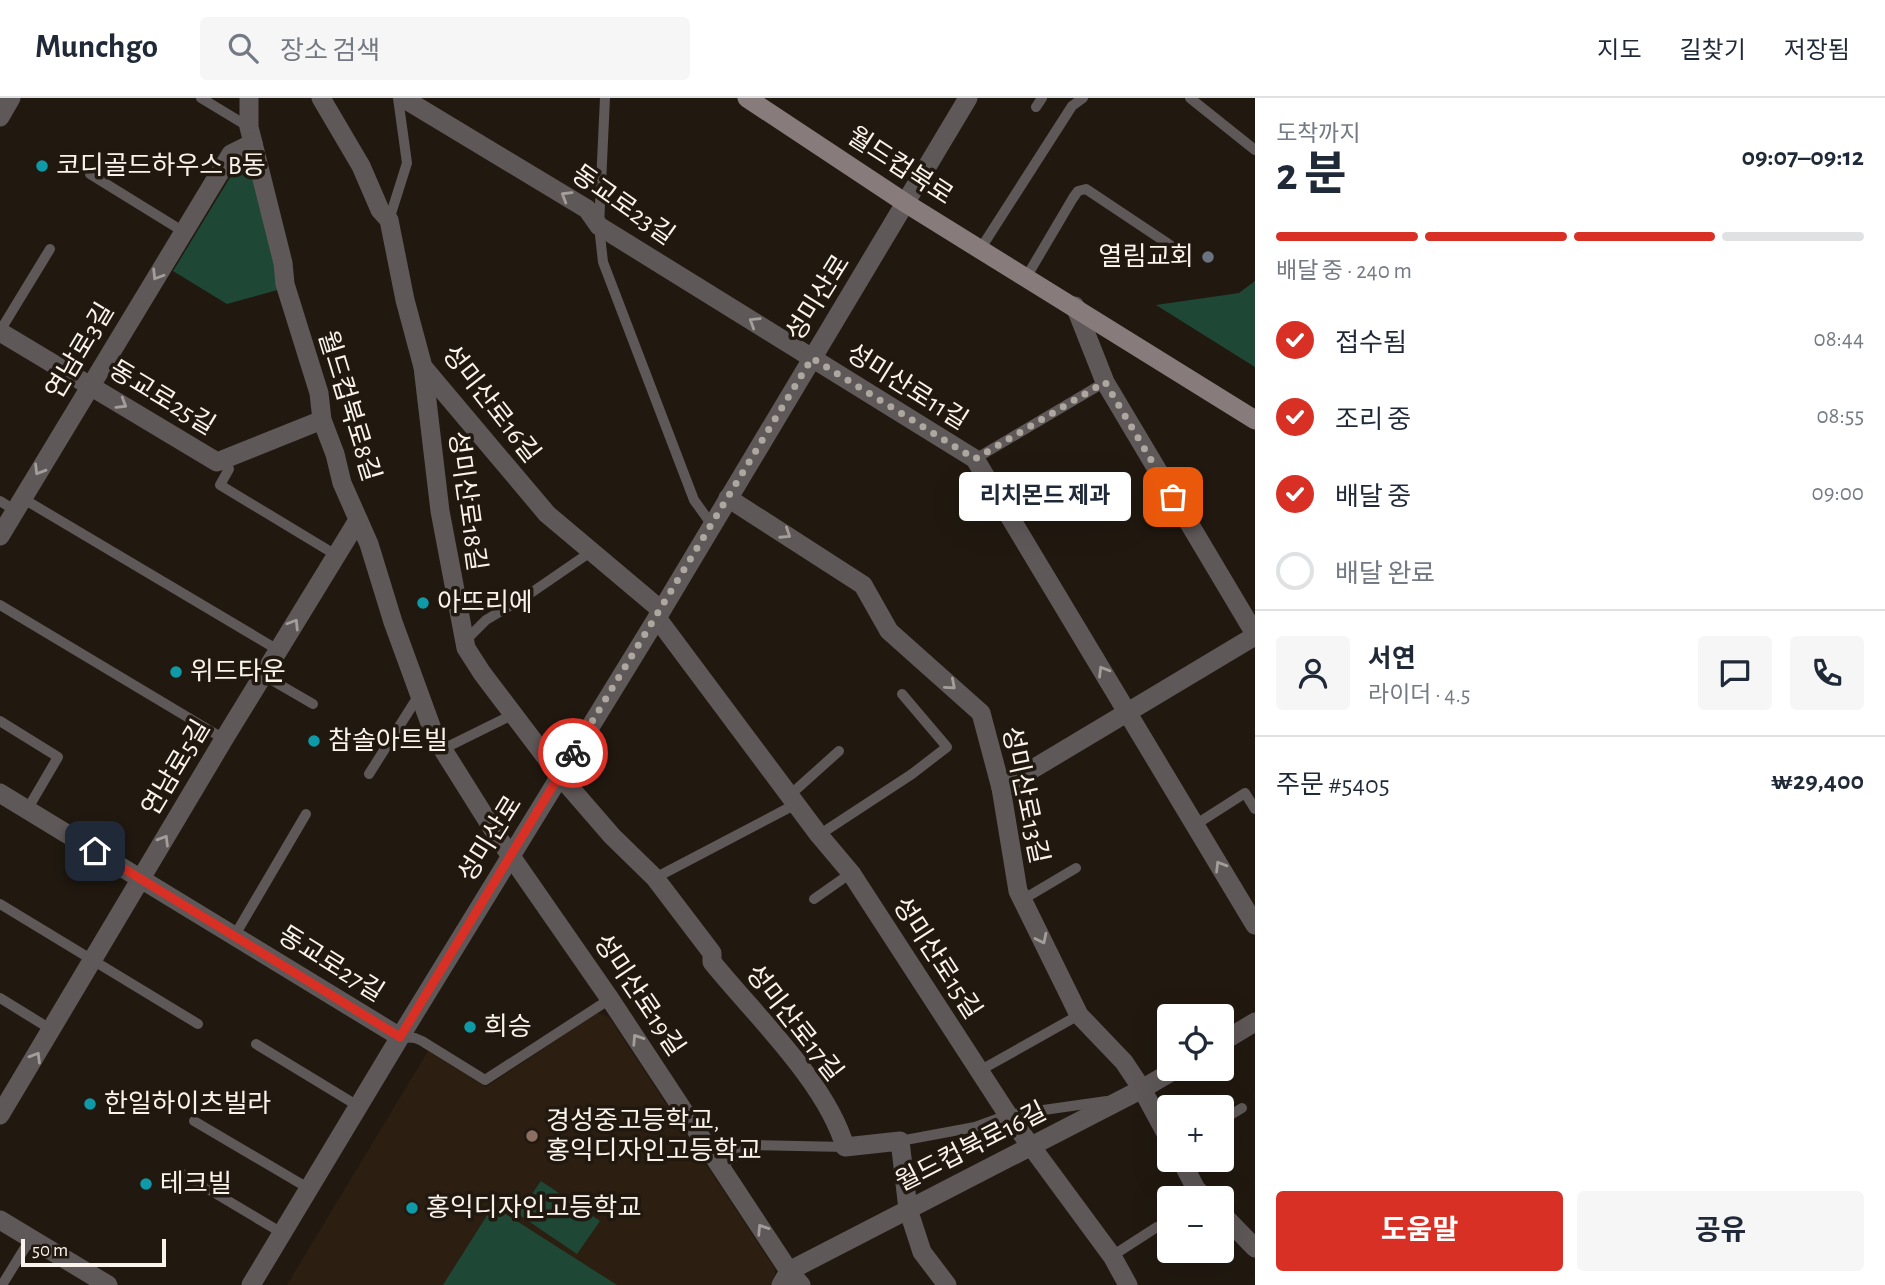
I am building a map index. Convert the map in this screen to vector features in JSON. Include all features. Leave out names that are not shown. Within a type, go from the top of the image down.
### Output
[{"type":"main road","name":"월드컵북로","points":[[747,98],[907,204],[1027,276],[1255,420]]},
{"type":"street","points":[[0,117],[11,98]]},
{"type":"street","name":"월드컵북로8길","points":[[249,98],[251,135],[283,263],[285,284],[319,393],[322,420],[335,454],[342,483],[369,544],[419,695],[441,750],[510,855]]},
{"type":"street","name":"성미산로16길","points":[[321,98],[361,166],[380,210],[389,220],[405,300],[423,367],[547,513],[659,614]]},
{"type":"street","name":"동교로23길","points":[[400,98],[587,209],[599,226],[812,358]]},
{"type":"street","name":"성미산로","points":[[251,1285],[907,204],[968,98]]},
{"type":"street","name":"연남로3길","points":[[0,536],[13,503],[90,385],[231,154],[251,135]]},
{"type":"street","points":[[1001,788],[1255,635],[1105,382],[1075,306]]},
{"type":"street","name":"동교로25길","points":[[0,331],[217,462],[322,420]]},
{"type":"street","name":"성미산로11길","points":[[812,358],[975,459],[1255,925]]},
{"type":"street","name":"성미산로18길","points":[[423,367],[440,512],[464,642],[512,715],[560,776]]},
{"type":"street","name":"성미산로13길","points":[[728,498],[863,584],[889,631],[981,713],[1001,788],[1018,891],[1079,1015],[1124,1062],[1134,1094],[1157,1124]]},
{"type":"street","name":"연남로5길","points":[[3,1105],[52,1030],[224,739],[358,520]]},
{"type":"street","name":"성미산로15길","points":[[659,614],[793,800],[851,873],[1008,1115],[1112,1256],[1128,1285]]},
{"type":"street","name":"성미산로17길","points":[[560,776],[612,836],[654,878],[712,953],[712,961],[792,1055],[833,1115],[845,1147]]},
{"type":"street","name":"동교로27길","points":[[0,793],[400,1037]]},
{"type":"street","name":"성미산로19길","points":[[510,855],[610,999],[720,1166],[790,1280]]},
{"type":"street","points":[[1234,1035],[1255,1023]]},
{"type":"street","name":"월드컵북로16길","points":[[790,1280],[908,1209],[1157,1080]]},
{"type":"street","points":[[845,1147],[900,1141],[908,1209],[922,1252],[947,1285]]},
{"type":"street","points":[[0,1220],[108,1285]]},
{"type":"street","points":[[1234,1226],[1255,1248]]},
{"type":"lane","points":[[201,98],[251,135]]},
{"type":"lane","name":"동교로23길","points":[[400,98],[407,163]]},
{"type":"lane","points":[[605,98],[599,226],[603,262],[694,500],[712,525]]},
{"type":"lane","points":[[981,248],[1072,106],[1083,98]]},
{"type":"lane","points":[[1190,98],[1255,150]]},
{"type":"lane","name":"성미산로16길","points":[[389,220],[407,163]]},
{"type":"lane","points":[[90,174],[184,232]]},
{"type":"lane","points":[[1027,276],[1078,191],[1086,189],[1170,245]]},
{"type":"lane","name":"동교로25길","points":[[0,331],[50,249]]},
{"type":"lane","points":[[975,459],[1105,382]]},
{"type":"lane","name":"동교로25길","points":[[225,459],[229,469],[220,485],[336,555]]},
{"type":"lane","points":[[13,503],[278,650]]},
{"type":"lane","points":[[464,642],[486,620],[528,596],[592,551]]},
{"type":"lane","points":[[0,604],[224,739]]},
{"type":"lane","points":[[263,675],[313,704]]},
{"type":"lane","points":[[819,835],[912,774],[947,747],[902,694]]},
{"type":"lane","points":[[369,774],[419,695]]},
{"type":"lane","points":[[441,750],[512,715]]},
{"type":"lane","points":[[0,721],[58,757],[27,810]]},
{"type":"lane","points":[[654,878],[793,800],[839,751]]},
{"type":"lane","points":[[1195,825],[1245,793],[1255,809]]},
{"type":"lane","name":"동교로27길","points":[[235,935],[306,814]]},
{"type":"lane","points":[[1022,900],[1076,869]]},
{"type":"lane","points":[[814,899],[851,873]]},
{"type":"lane","points":[[0,904],[198,1024]]},
{"type":"lane","points":[[0,998],[52,1030]]},
{"type":"lane","points":[[400,1037],[422,1041],[485,1080],[610,999]]},
{"type":"lane","points":[[979,1071],[1079,1015]]},
{"type":"lane","points":[[256,1044],[358,1106]]},
{"type":"lane","points":[[900,1141],[975,1127],[1008,1115],[1134,1094]]},
{"type":"lane","points":[[1234,1113],[1242,1108]]},
{"type":"lane","points":[[194,1121],[308,1188]]},
{"type":"lane","points":[[720,1166],[751,1145],[845,1147]]},
{"type":"lane","points":[[183,1174],[282,1233]]},
{"type":"lane","points":[[1112,1256],[1157,1227]]},
{"type":"lane","points":[[2,1285],[31,1238]]},
{"type":"shaded area","name":"경성중고등학교, 홍익디자인고등학교","points":[[597,1013],[609,1017],[775,1269],[770,1285],[287,1285],[428,1051],[486,1087]]},
{"type":"green space","points":[[237,166],[252,169],[281,289],[227,304],[173,271]]},
{"type":"green space","points":[[1255,281],[1255,367],[1156,305],[1239,293]]},
{"type":"green space","points":[[541,1181],[600,1221],[577,1254],[518,1214]]},
{"type":"green space","points":[[493,1206],[617,1285],[443,1285]]},
{"type":"way so far","points":[[573,753],[812,358],[975,459],[1105,382],[1173,497]]},
{"type":"place","name":"코디골드하우스 B동","points":[[42,166]]},
{"type":"place","name":"열림교회","points":[[1208,257]]},
{"type":"place","name":"리치몬드 제과","points":[[1173,497]]},
{"type":"place","name":"아뜨리에","points":[[423,603]]},
{"type":"place","name":"위드타운","points":[[176,672]]},
{"type":"place","name":"참솔아트빌","points":[[314,741]]},
{"type":"place","name":"희승","points":[[470,1027]]},
{"type":"place","name":"한일하이츠빌라","points":[[90,1104]]},
{"type":"place","name":"경성중고등학교, 홍익디자인고등학교","points":[[532,1136]]},
{"type":"place","name":"테크빌","points":[[146,1184]]},
{"type":"place","name":"홍익디자인고등학교","points":[[412,1208]]},
{"type":"route","points":[[95,851],[400,1037],[573,753]]}]
